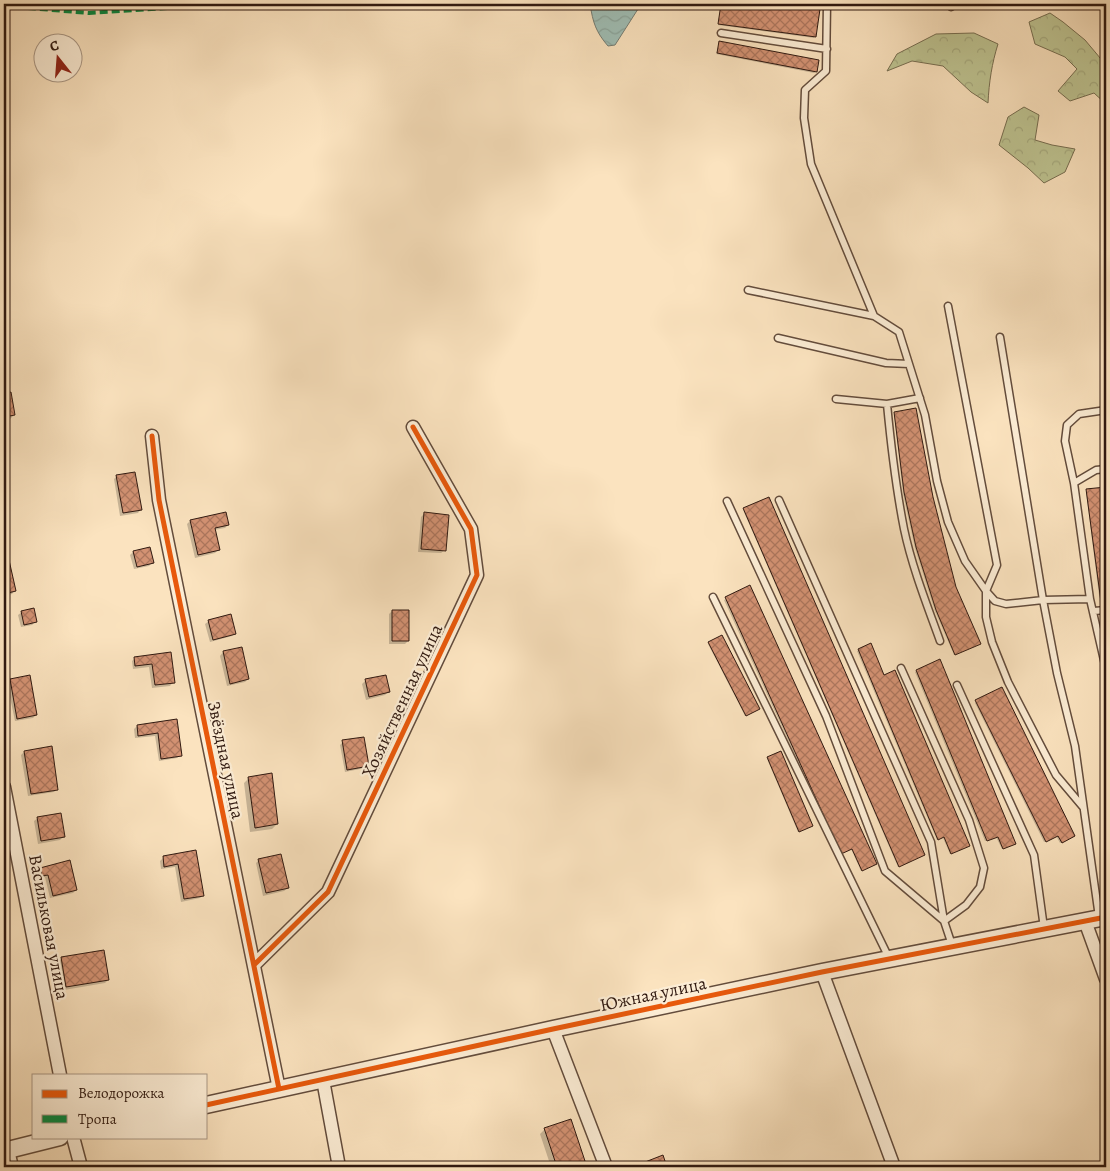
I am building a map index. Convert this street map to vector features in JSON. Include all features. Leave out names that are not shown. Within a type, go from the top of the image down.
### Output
[{"type":"street","name":"Хозяйственная улица","points":[[254,965],[328,892],[477,574],[471,529],[413,427]]},
{"type":"street","name":"Звёздная улица","points":[[152,436],[159,500],[279,1089]]},
{"type":"street","name":"Васильковая улица","points":[[4,787],[60,1074]]},
{"type":"street","name":"Южная улица","points":[[208,1105],[822,972],[1097,919]]},
{"type":"street","points":[[1097,919],[1106,979]]},
{"type":"street","points":[[822,972],[894,1167]]},
{"type":"street","points":[[553,1029],[606,1167]]},
{"type":"street","points":[[323,1080],[339,1167]]},
{"type":"street","points":[[7,1150],[56,1138]]},
{"type":"street","points":[[73,1138],[81,1167]]},
{"type":"lane","points":[[827,4],[826,71],[805,90],[804,118],[811,164],[874,316]]},
{"type":"lane","points":[[721,33],[826,49]]},
{"type":"lane","points":[[748,290],[874,316],[899,332],[925,415],[936,481],[948,522],[965,561],[986,591],[996,601],[1006,604],[1043,600],[1090,599]]},
{"type":"lane","points":[[948,306],[997,566],[986,591],[986,617],[992,642],[1008,682],[1056,775],[1084,808]]},
{"type":"lane","points":[[1000,337],[1043,600],[1057,673],[1075,746],[1097,919]]},
{"type":"lane","points":[[778,338],[886,363],[909,364]]},
{"type":"lane","points":[[836,399],[887,404],[920,398]]},
{"type":"lane","points":[[887,404],[892,459],[905,530],[920,586],[940,641]]},
{"type":"lane","points":[[1106,410],[1079,414],[1067,425],[1065,441],[1074,483],[1090,599],[1106,669]]},
{"type":"lane","points":[[1074,483],[1096,470],[1106,469]]},
{"type":"lane","points":[[779,500],[931,842],[944,921],[952,946]]},
{"type":"lane","points":[[727,501],[826,716],[885,871],[944,921]]},
{"type":"lane","points":[[713,597],[889,959]]},
{"type":"lane","points":[[1094,611],[1106,610]]},
{"type":"lane","points":[[901,668],[969,820],[984,868],[980,887],[966,905],[944,921]]},
{"type":"lane","points":[[957,686],[1034,856],[1044,929]]},
{"type":"lane","points":[[7,1150],[15,1167]]},
{"type":"green space","points":[[1050,13],[1085,40],[1106,65],[1106,104],[1094,93],[1070,101],[1058,91],[1077,69],[1065,57],[1035,44],[1029,22]]},
{"type":"green space","points":[[974,33],[998,44],[991,73],[988,103],[971,92],[943,66],[912,61],[887,71],[897,54],[936,34]]},
{"type":"green space","points":[[1024,107],[1039,115],[1035,140],[1075,149],[1065,172],[1044,183],[999,145],[1008,117]]},
{"type":"water","points":[[590,4],[639,4],[638,9],[615,45],[608,46],[596,27]]},
{"type":"building","points":[[721,4],[784,4],[820,9],[816,37],[718,24]]},
{"type":"building","points":[[719,41],[819,60],[817,72],[717,53]]},
{"type":"building","points":[[11,392],[15,415],[4,417],[4,394]]},
{"type":"building","points":[[916,408],[933,497],[956,587],[981,644],[955,655],[936,610],[916,547],[904,492],[894,412]]},
{"type":"building","points":[[135,472],[142,510],[123,513],[116,475]]},
{"type":"building","points":[[1106,487],[1106,601],[1101,602],[1086,489]]},
{"type":"building","points":[[769,497],[925,855],[899,867],[743,508]]},
{"type":"building","points":[[226,512],[229,525],[215,528],[220,550],[198,555],[190,520]]},
{"type":"building","points":[[424,512],[449,515],[446,551],[421,549]]},
{"type":"building","points":[[150,547],[154,563],[137,567],[133,551]]},
{"type":"building","points":[[9,560],[16,591],[4,594],[4,561]]},
{"type":"building","points":[[750,585],[877,864],[862,871],[852,849],[841,854],[725,597]]},
{"type":"building","points":[[34,608],[37,622],[24,625],[21,611]]},
{"type":"building","points":[[392,610],[409,610],[409,641],[392,641]]},
{"type":"building","points":[[231,614],[236,634],[213,640],[208,620]]},
{"type":"building","points":[[722,635],[760,709],[746,716],[708,642]]},
{"type":"building","points":[[871,643],[884,675],[895,670],[970,846],[951,854],[944,837],[938,840],[858,649]]},
{"type":"building","points":[[242,647],[249,679],[230,684],[223,651]]},
{"type":"building","points":[[171,652],[175,683],[155,685],[152,664],[135,666],[134,657]]},
{"type":"building","points":[[940,659],[1016,844],[1003,849],[998,837],[987,841],[916,670]]},
{"type":"building","points":[[30,675],[37,715],[17,719],[10,679]]},
{"type":"building","points":[[386,675],[390,692],[369,697],[365,679]]},
{"type":"building","points":[[1002,687],[1075,836],[1062,843],[1058,836],[1046,842],[975,700]]},
{"type":"building","points":[[177,719],[182,756],[161,759],[158,733],[138,736],[137,725]]},
{"type":"building","points":[[364,737],[369,766],[347,770],[342,740]]},
{"type":"building","points":[[52,746],[58,790],[31,794],[24,751]]},
{"type":"building","points":[[781,751],[813,826],[799,832],[767,757]]},
{"type":"building","points":[[272,773],[278,824],[255,828],[248,777]]},
{"type":"building","points":[[61,813],[65,837],[41,841],[37,817]]},
{"type":"building","points":[[196,850],[204,896],[184,899],[178,864],[164,867],[163,856]]},
{"type":"building","points":[[281,854],[289,888],[266,893],[258,859]]},
{"type":"building","points":[[70,860],[77,890],[53,896],[48,875],[42,876],[40,868]]},
{"type":"building","points":[[104,950],[109,980],[66,987],[61,957]]},
{"type":"building","points":[[571,1119],[585,1161],[567,1167],[557,1167],[544,1128]]},
{"type":"building","points":[[663,1155],[667,1167],[642,1167],[640,1164]]},
{"type":"marked path","points":[[4,6],[89,13],[234,4]]},
{"type":"cycle path","points":[[254,965],[328,892],[477,575],[471,529],[413,427]]},
{"type":"cycle path","points":[[152,436],[159,500],[279,1089]]},
{"type":"cycle path","points":[[208,1105],[822,972],[1106,917]]}]
